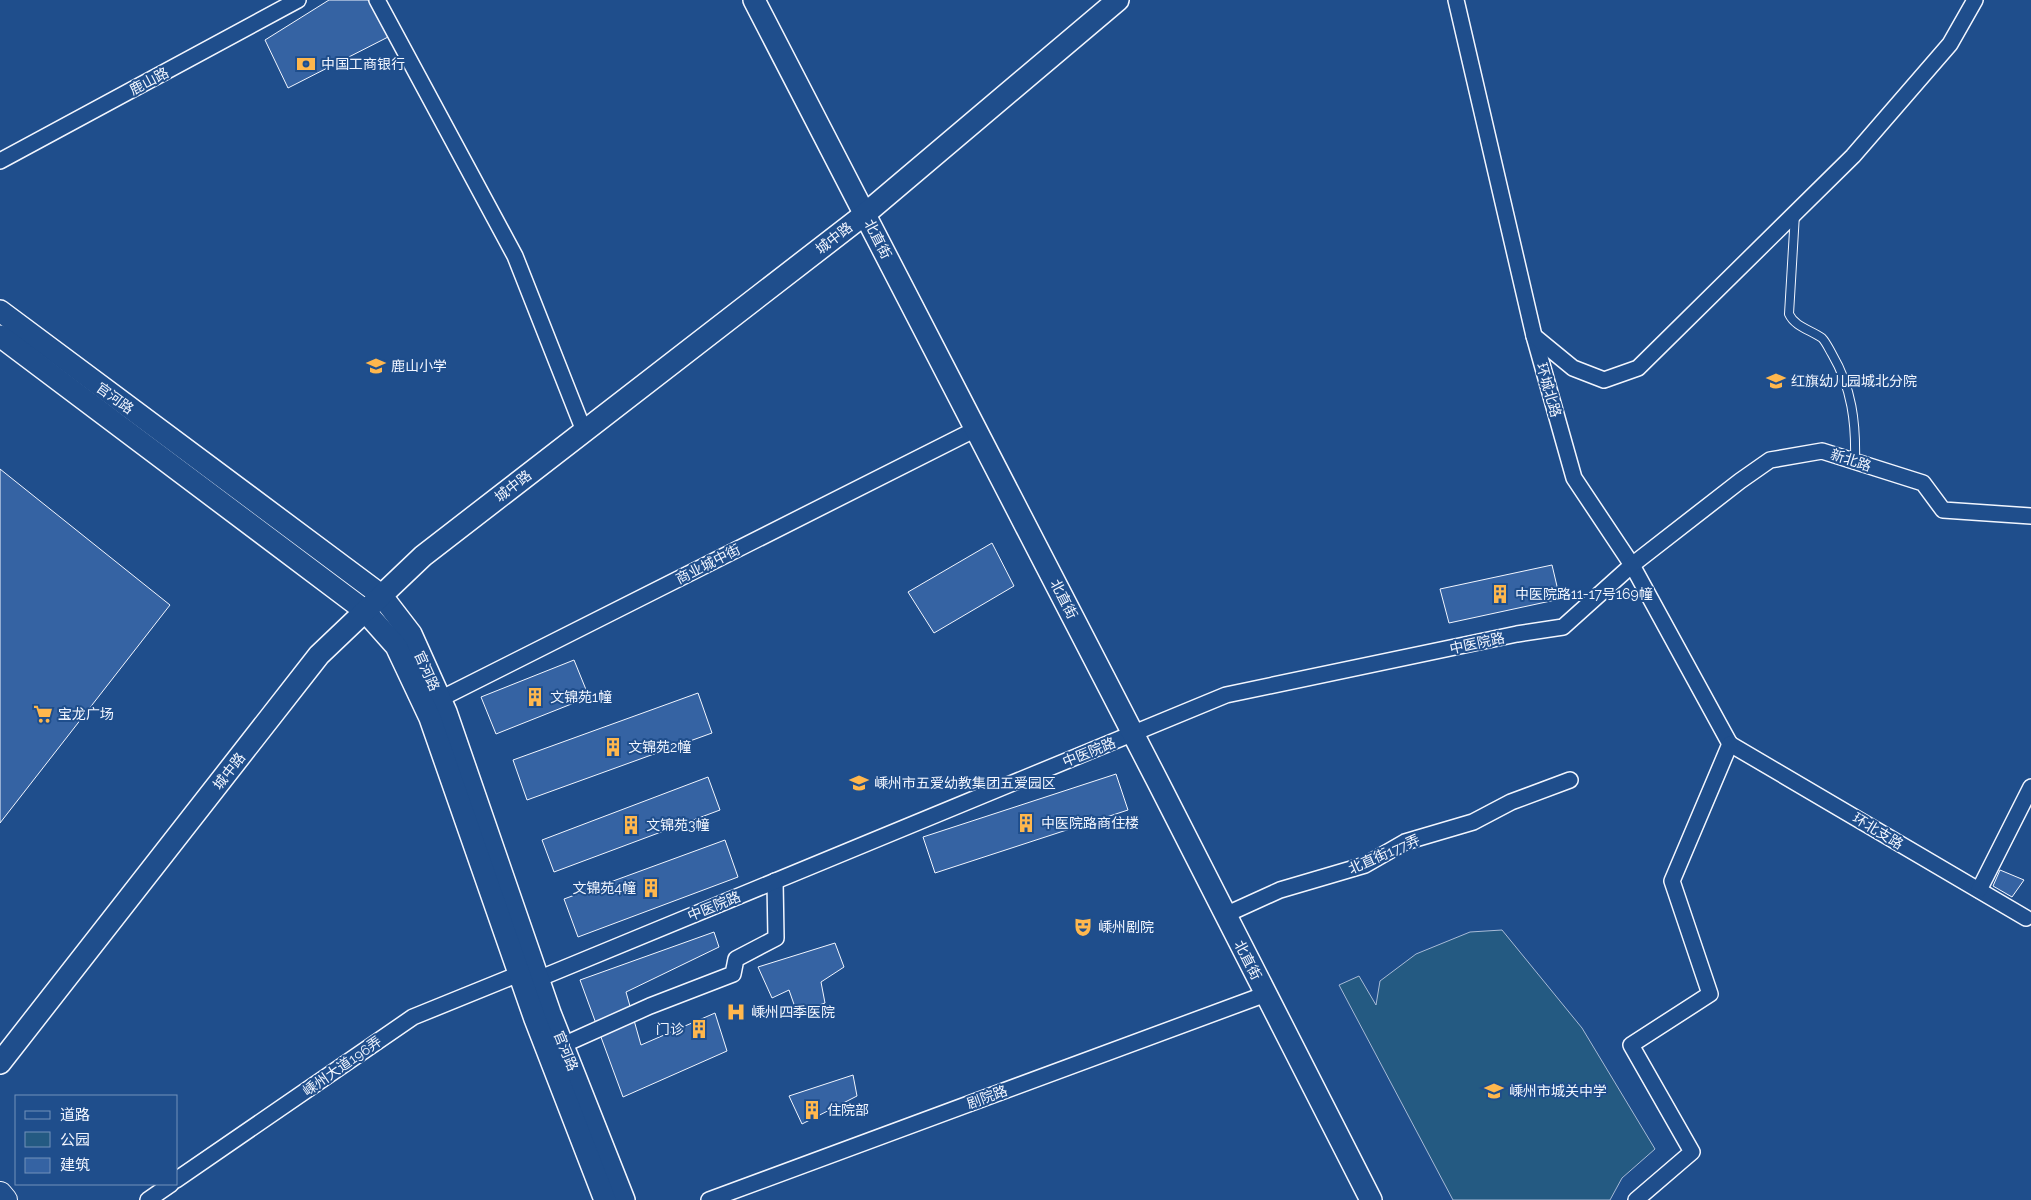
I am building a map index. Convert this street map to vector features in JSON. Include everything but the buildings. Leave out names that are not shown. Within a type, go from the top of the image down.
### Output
[{"type":"main road","name":"北直街","points":[[754,0],[1371,1200]]},
{"type":"main road","name":"城中路","points":[[0,1063],[319,655],[364,610],[422,556],[865,214],[1118,0]]},
{"type":"main road","name":"官河路","points":[[0,311],[381,595],[411,634],[440,700],[529,976],[605,1200]]},
{"type":"main road","name":"官河路","points":[[0,336],[364,610],[396,646],[430,718],[529,976],[563,1045],[624,1200]]},
{"type":"main road","points":[[0,1194],[5,1200]]},
{"type":"street","name":"鹿山路","points":[[0,161],[298,0]]},
{"type":"street","points":[[377,0],[515,256],[584,431]]},
{"type":"street","name":"环城北路","points":[[1456,0],[1534,336],[1574,478],[1632,565],[1730,744]]},
{"type":"street","points":[[1534,336],[1573,368],[1604,380],[1638,368],[1852,156],[1950,44],[1975,0]]},
{"type":"street","name":"商业城中街","points":[[440,700],[976,430]]},
{"type":"street","name":"新北路","points":[[1632,565],[1770,460],[1822,451],[1923,483],[1944,510],[2031,516]]},
{"type":"street","name":"中医院路","points":[[529,976],[775,881],[1226,695],[1517,634],[1563,627],[1632,565]]},
{"type":"street","points":[[1636,1200],[1692,1152],[1631,1045],[1710,994],[1672,881],[1730,744]]},
{"type":"street","name":"环北支路","points":[[1730,744],[2026,918]]},
{"type":"street","name":"北直街177弄","points":[[1225,915],[1280,890],[1365,865],[1405,842],[1473,822],[1511,802],[1570,780]]},
{"type":"street","points":[[1979,890],[2031,787]]},
{"type":"street","points":[[563,1045],[650,1006],[733,974],[736,960],[776,938],[775,881]]},
{"type":"street","name":"嵊州大道196弄","points":[[178,1179],[413,1017],[529,976]]},
{"type":"street","name":"剧院路","points":[[709,1200],[1266,994]]},
{"type":"street","points":[[148,1200],[170,1185]]},
{"type":"lane","points":[[1796,213],[1789,314],[1792,322],[1823,340],[1838,364],[1852,401],[1856,436],[1855,461]]},
{"type":"green space","name":"嵊州市城关中学","points":[[1502,930],[1582,1028],[1655,1149],[1622,1178],[1610,1200],[1453,1200],[1339,985],[1359,976],[1376,1005],[1380,981],[1416,954],[1470,932]]},
{"type":"place","name":"中国工商银行","points":[[306,64]]},
{"type":"place","name":"鹿山小学","points":[[376,366]]},
{"type":"place","name":"红旗幼儿园城北分院","points":[[1776,381]]},
{"type":"place","name":"中医院路11-17号169幢","points":[[1500,594]]},
{"type":"place","name":"文锦苑1幢","points":[[535,697]]},
{"type":"place","name":"宝龙广场","points":[[43,714]]},
{"type":"place","name":"文锦苑2幢","points":[[613,747]]},
{"type":"place","name":"嵊州市五爱幼教集团五爱园区","points":[[859,783]]},
{"type":"place","name":"中医院路商住楼","points":[[1026,823]]},
{"type":"place","name":"文锦苑3幢","points":[[631,825]]},
{"type":"place","name":"文锦苑4幢","points":[[651,888]]},
{"type":"place","name":"嵊州剧院","points":[[1083,927]]},
{"type":"place","name":"嵊州四季医院","points":[[736,1012]]},
{"type":"place","name":"门诊","points":[[699,1029]]},
{"type":"place","name":"嵊州市城关中学","points":[[1494,1091]]},
{"type":"place","name":"住院部","points":[[812,1110]]}]
